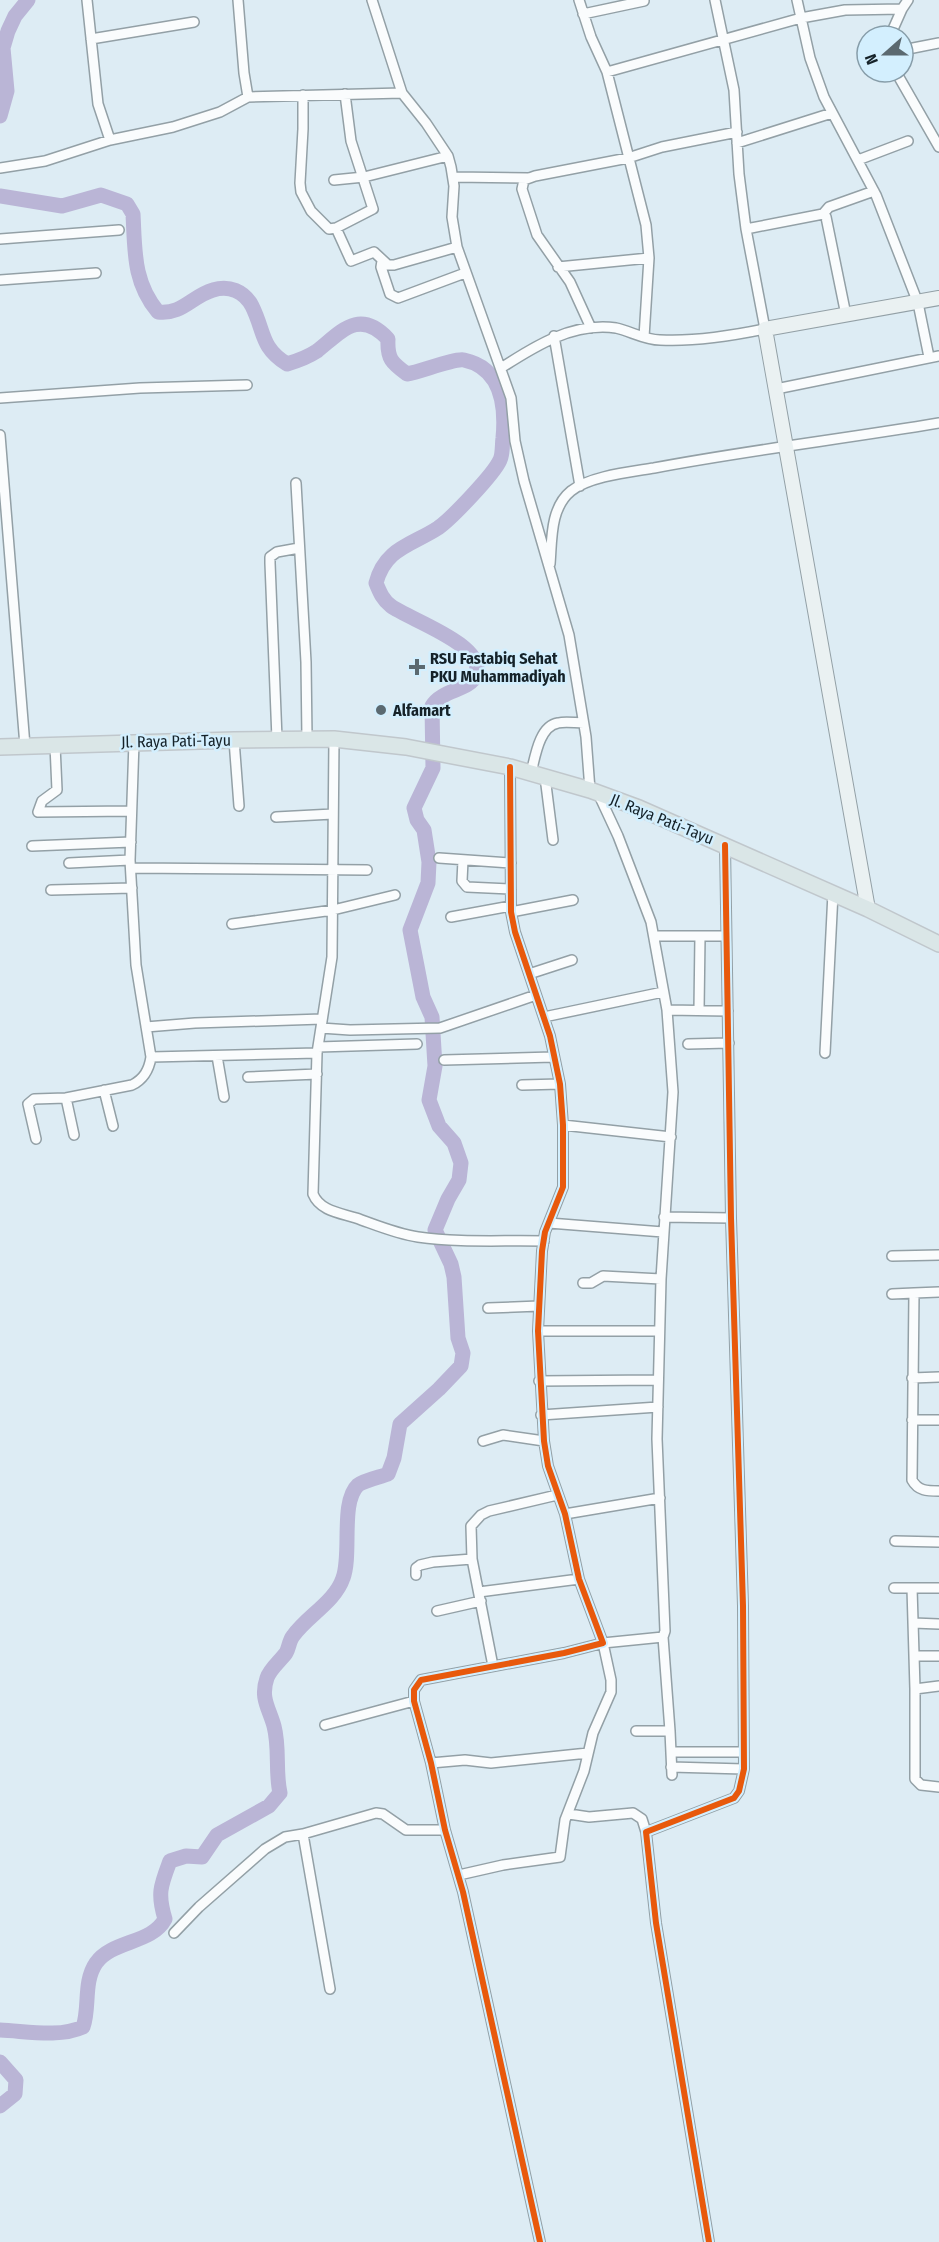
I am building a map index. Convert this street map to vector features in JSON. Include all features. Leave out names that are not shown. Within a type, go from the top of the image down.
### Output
[{"type":"main road","name":"Jl. Raya Pati-Tayu","points":[[0,747],[334,739],[406,747],[510,767],[639,808],[833,893],[939,944]]},
{"type":"street","points":[[87,0],[98,104],[110,140]]},
{"type":"street","points":[[238,0],[248,97]]},
{"type":"street","points":[[372,0],[402,93],[448,156],[454,186],[452,217],[457,247],[511,398],[519,461],[569,636],[594,792],[618,836],[651,922],[654,936],[667,1010],[674,1092],[663,1232],[658,1380],[663,1637],[672,1771],[744,1769]]},
{"type":"street","points":[[579,0],[607,72],[646,225],[650,258],[644,337]]},
{"type":"street","points":[[715,0],[734,90],[746,229],[868,909]]},
{"type":"street","points":[[797,0],[810,58],[832,113],[874,190],[918,303],[928,357]]},
{"type":"street","points":[[583,14],[644,2]]},
{"type":"street","points":[[607,72],[801,18],[845,10],[905,4]]},
{"type":"street","points":[[896,24],[905,4]]},
{"type":"street","points":[[91,39],[194,22]]},
{"type":"street","points":[[915,48],[939,43]]},
{"type":"street","points":[[904,84],[935,129],[939,147]]},
{"type":"street","points":[[0,168],[45,161],[110,140],[173,127],[220,112],[248,97],[402,93]]},
{"type":"street","points":[[303,95],[301,192],[320,222],[326,228],[336,228],[373,209],[351,141],[345,94]]},
{"type":"street","points":[[737,143],[832,113]]},
{"type":"street","points":[[453,177],[528,178],[628,158],[662,147],[736,132]]},
{"type":"street","points":[[858,160],[908,141]]},
{"type":"street","points":[[334,180],[364,177],[448,156]]},
{"type":"street","points":[[528,178],[522,184],[537,235],[570,282],[591,328]]},
{"type":"street","points":[[746,229],[823,214],[829,207],[874,190]]},
{"type":"street","points":[[823,214],[826,218],[846,315]]},
{"type":"street","points":[[336,228],[351,261],[374,252],[388,265],[394,265],[457,247]]},
{"type":"street","points":[[0,239],[119,230]]},
{"type":"street","points":[[558,267],[650,258]]},
{"type":"street","points":[[382,261],[381,267],[390,294],[398,298],[465,273]]},
{"type":"street","points":[[0,280],[96,273]]},
{"type":"street","points":[[501,368],[537,344],[554,336],[591,328],[617,328],[656,340],[682,340],[734,335],[939,298]]},
{"type":"street","points":[[554,336],[580,486]]},
{"type":"street","points":[[776,389],[939,356]]},
{"type":"street","points":[[0,398],[140,388],[247,385]]},
{"type":"street","points":[[549,572],[553,522],[561,504],[570,492],[598,479],[706,458],[939,423]]},
{"type":"street","points":[[0,435],[25,746]]},
{"type":"street","points":[[296,483],[306,662],[307,738]]},
{"type":"street","points":[[277,739],[270,563],[272,554],[299,548]]},
{"type":"street","points":[[553,840],[538,775],[540,743],[549,727],[558,723],[583,723]]},
{"type":"street","points":[[334,739],[332,957],[318,1050],[313,1194],[321,1207],[415,1237],[450,1240],[544,1240]]},
{"type":"street","points":[[234,740],[239,806]]},
{"type":"street","points":[[36,1138],[28,1104],[30,1102],[38,1098],[66,1098],[138,1082],[147,1073],[151,1058],[136,965],[130,864],[134,742]]},
{"type":"street","points":[[55,745],[57,790],[42,801],[38,812],[131,811]]},
{"type":"street","points":[[459,1875],[503,1865],[558,1859],[561,1855],[563,1829],[593,1733],[611,1692],[611,1680],[603,1643],[579,1579],[565,1514],[548,1466],[541,1415],[538,1331],[544,1240],[563,1187],[563,1125],[560,1084],[544,1017],[515,932],[511,909],[510,767]]},
{"type":"street","points":[[276,817],[333,814]]},
{"type":"street","points":[[32,846],[131,842]]},
{"type":"street","points":[[646,1832],[734,1798],[739,1791],[744,1769],[725,845]]},
{"type":"street","points":[[439,858],[512,863]]},
{"type":"street","points":[[464,860],[462,881],[467,887],[511,889]]},
{"type":"street","points":[[69,863],[332,871],[367,870]]},
{"type":"street","points":[[51,890],[132,888]]},
{"type":"street","points":[[825,1053],[833,893]]},
{"type":"street","points":[[232,924],[333,910],[395,895]]},
{"type":"street","points":[[451,917],[573,900]]},
{"type":"street","points":[[654,936],[726,936]]},
{"type":"street","points":[[699,1010],[700,936]]},
{"type":"street","points":[[529,974],[572,960]]},
{"type":"street","points":[[544,1017],[663,992]]},
{"type":"street","points":[[146,1027],[195,1023],[322,1024],[350,1030],[434,1028],[536,995]]},
{"type":"street","points":[[667,1010],[728,1011]]},
{"type":"street","points":[[688,1044],[729,1043]]},
{"type":"street","points":[[151,1058],[417,1044]]},
{"type":"street","points":[[217,1056],[224,1097]]},
{"type":"street","points":[[444,1060],[553,1057]]},
{"type":"street","points":[[248,1077],[317,1074]]},
{"type":"street","points":[[522,1085],[560,1084]]},
{"type":"street","points":[[104,1090],[112,1126]]},
{"type":"street","points":[[66,1098],[74,1135]]},
{"type":"street","points":[[563,1125],[671,1137]]},
{"type":"street","points":[[664,1217],[731,1218]]},
{"type":"street","points":[[549,1223],[663,1232]]},
{"type":"street","points":[[892,1256],[939,1256]]},
{"type":"street","points":[[583,1283],[591,1283],[603,1276],[661,1279]]},
{"type":"street","points":[[892,1294],[939,1292]]},
{"type":"street","points":[[914,1293],[912,1480],[921,1490],[939,1491]]},
{"type":"street","points":[[488,1308],[539,1306]]},
{"type":"street","points":[[538,1331],[659,1331]]},
{"type":"street","points":[[912,1378],[939,1377]]},
{"type":"street","points":[[539,1381],[658,1380]]},
{"type":"street","points":[[541,1415],[658,1407]]},
{"type":"street","points":[[912,1420],[939,1420]]},
{"type":"street","points":[[483,1441],[503,1435],[544,1441]]},
{"type":"street","points":[[493,1666],[472,1559],[471,1526],[481,1515],[489,1511],[557,1495]]},
{"type":"street","points":[[565,1514],[660,1498]]},
{"type":"street","points":[[895,1541],[939,1542]]},
{"type":"street","points":[[416,1575],[416,1568],[427,1563],[472,1559]]},
{"type":"street","points":[[437,1611],[480,1597],[579,1579]]},
{"type":"street","points":[[894,1587],[939,1588]]},
{"type":"street","points":[[912,1588],[915,1779],[921,1785],[939,1787]]},
{"type":"street","points":[[913,1623],[939,1624]]},
{"type":"street","points":[[540,2242],[459,1875],[445,1830],[431,1763],[414,1701],[414,1690],[421,1680],[603,1643],[663,1637]]},
{"type":"street","points":[[914,1656],[939,1656]]},
{"type":"street","points":[[915,1689],[939,1686]]},
{"type":"street","points":[[325,1725],[414,1701]]},
{"type":"street","points":[[636,1731],[670,1731]]},
{"type":"street","points":[[671,1752],[744,1752]]},
{"type":"street","points":[[431,1763],[465,1760],[491,1763],[588,1753]]},
{"type":"street","points":[[174,1933],[199,1907],[265,1849],[285,1837],[376,1813],[383,1814],[406,1830],[445,1830]]},
{"type":"street","points":[[569,1814],[589,1817],[633,1813],[642,1819],[646,1832],[656,1923],[709,2242]]},
{"type":"street","points":[[303,1833],[330,1989]]},
{"type":"waterway","points":[[0,116],[7,91],[3,48],[15,16],[28,0]]},
{"type":"waterway","points":[[0,196],[62,206],[101,195],[127,204],[133,214],[135,253],[140,278],[150,301],[158,312],[174,311],[213,290],[225,288],[236,290],[245,296],[252,306],[267,345],[278,358],[287,364],[314,353],[351,326],[368,325],[388,339],[388,351],[392,360],[407,374],[460,360],[477,364],[494,380],[499,390],[504,413],[501,458],[490,475],[472,496],[438,528],[393,555],[380,571],[376,583],[382,596],[391,606],[445,634],[470,654],[476,664],[476,675],[473,680],[442,696],[432,706],[433,768],[414,808],[417,820],[424,830],[429,862],[428,883],[410,930],[423,997],[432,1017],[435,1066],[429,1100],[439,1126],[454,1143],[461,1163],[459,1180],[435,1230],[451,1264],[454,1277],[458,1338],[463,1353],[461,1366],[400,1424],[394,1458],[388,1474],[361,1483],[353,1493],[349,1503],[347,1556],[339,1587],[293,1636],[286,1653],[268,1675],[264,1691],[276,1735],[280,1793],[269,1806],[217,1835],[202,1857],[186,1856],[170,1861],[161,1889],[165,1919],[151,1933],[112,1950],[96,1963],[89,1978],[83,2027],[53,2033],[0,2030]]},
{"type":"waterway","points":[[0,2062],[16,2080],[15,2094],[0,2106]]},
{"type":"cycle path","points":[[510,767],[511,912],[515,932],[550,1036],[560,1084],[563,1125],[563,1187],[545,1232],[542,1251],[538,1331],[544,1441],[548,1466],[565,1514],[579,1579],[603,1643],[564,1653],[421,1680],[414,1690],[414,1701],[431,1763],[445,1830],[463,1892],[540,2242]]},
{"type":"cycle path","points":[[709,2242],[656,1923],[646,1832],[734,1798],[739,1791],[744,1769],[743,1606],[731,1218],[725,845]]},
{"type":"place","name":"RSU Fastabiq Sehat PKU Muhammadiyah","points":[[417,667]]},
{"type":"place","name":"Alfamart","points":[[381,710]]}]
